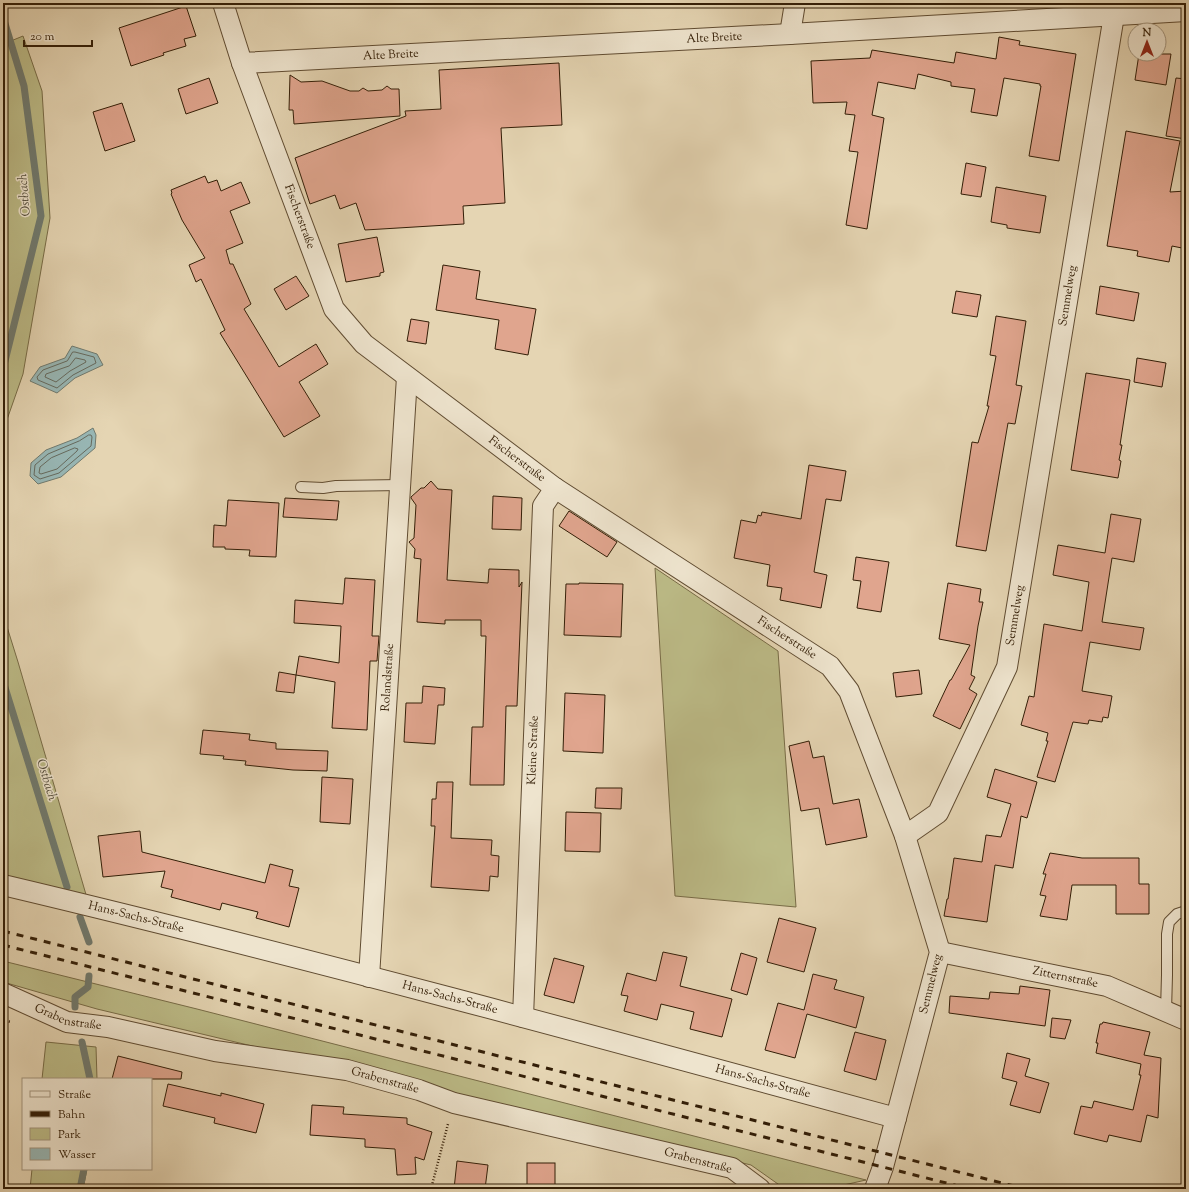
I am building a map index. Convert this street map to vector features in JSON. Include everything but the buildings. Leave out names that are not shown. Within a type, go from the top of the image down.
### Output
[{"type":"street","name":"Fischerstraße","points":[[222,3],[242,63],[334,309],[364,344],[555,488],[830,666],[849,691],[905,836]]},
{"type":"street","points":[[790,34],[796,3]]},
{"type":"street","name":"Alte Breite","points":[[242,63],[790,34],[1115,9],[1186,11]]},
{"type":"street","name":"Semmelweg","points":[[875,1189],[883,1167],[940,952],[905,836],[938,813],[1007,668],[1115,9]]},
{"type":"street","name":"Rolandstraße","points":[[369,977],[407,377]]},
{"type":"street","name":"Kleine Straße","points":[[523,1017],[543,506],[555,488]]},
{"type":"street","name":"Hans-Sachs-Straße","points":[[3,885],[523,1017],[896,1118]]},
{"type":"street","name":"Zitternstraße","points":[[940,952],[1107,986],[1186,1020]]},
{"type":"street","name":"Grabenstraße","points":[[3,993],[68,1022],[108,1027],[215,1051],[347,1070],[419,1090],[454,1103],[732,1168],[760,1189]]},
{"type":"lane","points":[[301,487],[323,488],[336,486],[400,485]]},
{"type":"lane","points":[[1166,1011],[1166,934],[1169,922],[1176,914],[1186,911]]},
{"type":"path","points":[[431,1189],[454,1103]]},
{"type":"green space","points":[[23,36],[42,91],[50,218],[23,374],[3,431],[3,41],[6,43]]},
{"type":"green space","points":[[655,568],[778,651],[796,907],[675,896]]},
{"type":"green space","points":[[3,614],[87,898],[6,879],[3,870]]},
{"type":"green space","points":[[3,961],[866,1180],[826,1189],[785,1189],[751,1165],[97,1009],[3,982]]},
{"type":"green space","points":[[46,1042],[96,1047],[97,1078],[42,1078]]},
{"type":"green space","points":[[32,1170],[87,1170],[83,1189],[30,1189]]},
{"type":"water","points":[[72,346],[97,354],[103,365],[75,378],[57,393],[30,381],[40,367],[65,358]]},
{"type":"water","points":[[93,428],[96,435],[95,448],[61,477],[38,484],[30,476],[31,463],[46,450],[77,438]]},
{"type":"waterway","name":"Ostbach","points":[[3,17],[24,86],[41,216],[3,369]]},
{"type":"waterway","name":"Ostbach","points":[[3,681],[67,887]]},
{"type":"waterway","name":"Ostbach","points":[[80,917],[89,942]]},
{"type":"waterway","name":"Ostbach","points":[[75,1007],[75,997],[88,987],[89,976]]},
{"type":"waterway","name":"Ostbach","points":[[82,1042],[90,1078]]},
{"type":"waterway","name":"Ostbach","points":[[80,1189],[84,1170]]},
{"type":"railway","points":[[3,931],[1026,1189]]},
{"type":"railway","points":[[3,945],[970,1189]]}]
